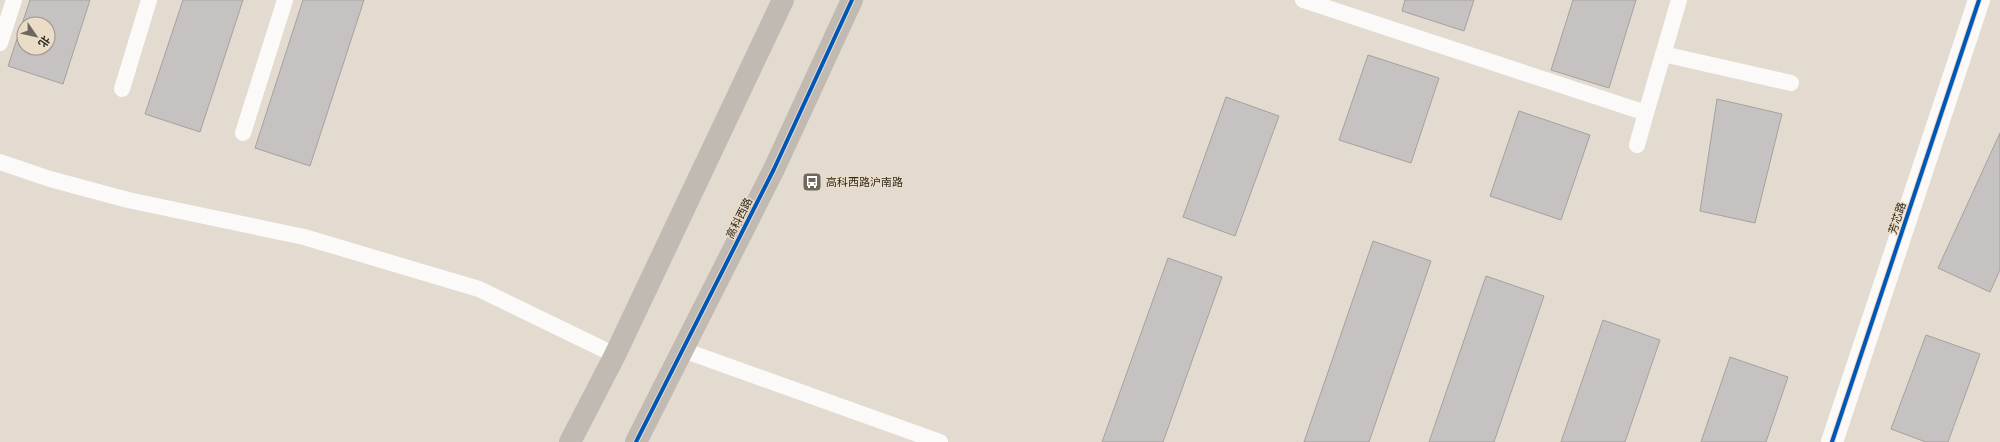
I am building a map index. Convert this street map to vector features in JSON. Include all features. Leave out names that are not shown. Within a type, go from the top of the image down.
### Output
[{"type":"main road","points":[[570,442],[615,355],[783,0]]},
{"type":"main road","name":"高科西路","points":[[636,442],[774,169],[852,0]]},
{"type":"street","name":"芳芯路","points":[[1832,442],[1979,0]]},
{"type":"lane","points":[[0,43],[14,0]]},
{"type":"lane","points":[[122,89],[149,0]]},
{"type":"lane","points":[[243,133],[286,0]]},
{"type":"lane","points":[[1303,0],[1646,113]]},
{"type":"lane","points":[[1637,145],[1679,0]]},
{"type":"lane","points":[[1663,54],[1791,83]]},
{"type":"lane","points":[[0,162],[128,200],[304,237],[479,289],[615,355]]},
{"type":"lane","points":[[683,350],[940,442]]},
{"type":"building","points":[[30,0],[90,0],[63,84],[8,66],[16,42],[16,56],[56,56],[56,16],[25,16]]},
{"type":"building","points":[[183,0],[243,0],[200,132],[145,114]]},
{"type":"building","points":[[303,0],[364,0],[310,166],[255,148]]},
{"type":"building","points":[[1405,0],[1474,0],[1464,31],[1402,11]]},
{"type":"building","points":[[1573,0],[1636,0],[1609,88],[1551,70]]},
{"type":"building","points":[[1368,55],[1439,78],[1411,163],[1339,140]]},
{"type":"building","points":[[1226,97],[1279,116],[1235,236],[1183,217]]},
{"type":"building","points":[[1717,99],[1782,114],[1755,223],[1700,211]]},
{"type":"building","points":[[1519,111],[1590,135],[1561,220],[1490,196]]},
{"type":"building","points":[[2000,133],[2000,270],[1990,292],[1938,268]]},
{"type":"building","points":[[1373,241],[1431,261],[1369,442],[1304,442]]},
{"type":"building","points":[[1168,258],[1222,277],[1163,442],[1102,442]]},
{"type":"building","points":[[1486,276],[1544,296],[1494,442],[1429,442]]},
{"type":"building","points":[[1603,320],[1660,340],[1625,442],[1561,442]]},
{"type":"building","points":[[1926,335],[1980,354],[1948,442],[1926,442],[1891,429]]},
{"type":"building","points":[[1730,357],[1788,377],[1766,442],[1701,442]]},
{"type":"cycle path","points":[[636,442],[774,169],[852,0]]},
{"type":"cycle path","points":[[1832,442],[1979,0]]},
{"type":"place","name":"高科西路沪南路","points":[[812,182]]}]
